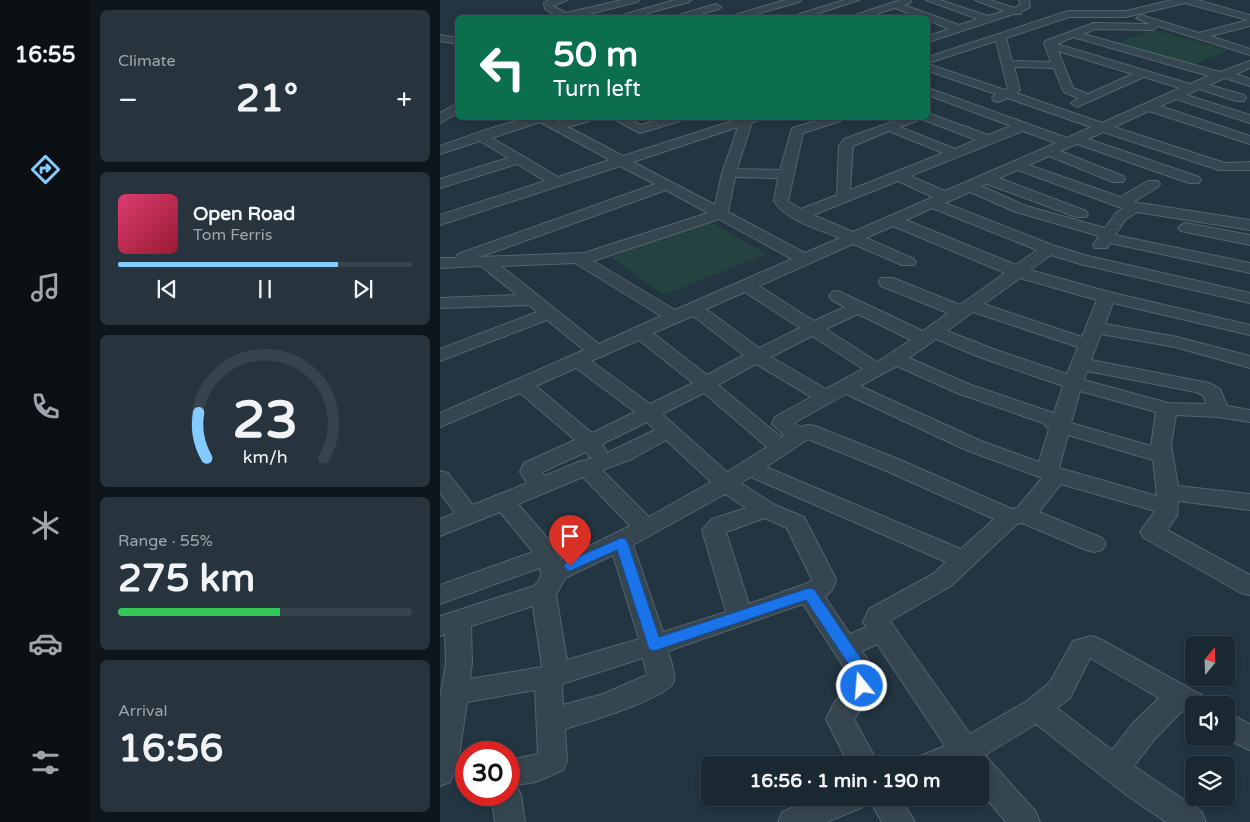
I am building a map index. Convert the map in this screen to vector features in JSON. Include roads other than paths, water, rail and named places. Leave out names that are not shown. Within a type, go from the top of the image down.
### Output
[{"type":"street","points":[[562,0],[549,3],[548,7],[563,15]]},
{"type":"street","points":[[584,0],[616,15]]},
{"type":"street","points":[[575,15],[630,0],[665,15]]},
{"type":"street","points":[[628,15],[686,0]]},
{"type":"street","points":[[700,0],[730,15]]},
{"type":"street","points":[[740,15],[794,0],[836,15]]},
{"type":"street","points":[[802,15],[854,0]]},
{"type":"street","points":[[861,15],[912,0]]},
{"type":"street","points":[[931,0],[988,19]]},
{"type":"street","points":[[980,0],[1046,21]]},
{"type":"street","points":[[930,38],[1025,7],[1024,0]]},
{"type":"street","points":[[1134,0],[1155,6]]},
{"type":"street","points":[[930,59],[1046,21],[1067,10],[1126,14],[1186,0],[1250,18]]},
{"type":"street","points":[[1091,3],[1250,52]]},
{"type":"street","points":[[896,5],[915,15]]},
{"type":"street","points":[[684,15],[716,7]]},
{"type":"street","points":[[1200,13],[1217,8]]},
{"type":"street","points":[[762,9],[779,15]]},
{"type":"street","points":[[930,20],[960,29]]},
{"type":"street","points":[[1211,22],[1229,28]]},
{"type":"street","points":[[1199,36],[1250,23]]},
{"type":"street","points":[[1109,44],[1164,24]]},
{"type":"street","points":[[1054,42],[1094,26],[1153,27]]},
{"type":"street","points":[[1022,29],[1105,62],[1144,74],[1240,98]]},
{"type":"street","points":[[1210,39],[1250,30]]},
{"type":"street","points":[[1073,34],[1250,83]]},
{"type":"street","points":[[973,108],[1007,95],[1014,90],[1000,36]]},
{"type":"street","points":[[440,38],[455,40]]},
{"type":"street","points":[[930,38],[960,49]]},
{"type":"street","points":[[1054,42],[1058,65],[1068,90],[1089,98]]},
{"type":"street","points":[[1105,62],[1116,86]]},
{"type":"street","points":[[1007,64],[1058,65]]},
{"type":"street","points":[[440,421],[1195,86],[1249,65]]},
{"type":"street","points":[[930,68],[1175,152],[1224,166],[1250,166]]},
{"type":"street","points":[[1056,112],[1144,74]]},
{"type":"street","points":[[930,92],[1023,126],[1194,180]]},
{"type":"street","points":[[1175,96],[1250,119]]},
{"type":"street","points":[[930,111],[955,101]]},
{"type":"street","points":[[1149,107],[1250,146]]},
{"type":"street","points":[[440,119],[455,109]]},
{"type":"street","points":[[930,118],[988,140]]},
{"type":"street","points":[[440,150],[536,120]]},
{"type":"street","points":[[546,120],[804,259]]},
{"type":"street","points":[[558,126],[579,120]]},
{"type":"street","points":[[622,120],[640,129],[669,120]]},
{"type":"street","points":[[723,120],[732,124]]},
{"type":"street","points":[[440,220],[744,120]]},
{"type":"street","points":[[720,214],[729,173],[749,120]]},
{"type":"street","points":[[800,120],[814,126]]},
{"type":"street","points":[[875,132],[845,120],[797,131],[781,201],[785,206],[800,215],[908,262]]},
{"type":"street","points":[[844,198],[846,146],[849,142],[907,120]]},
{"type":"street","points":[[800,215],[1023,126]]},
{"type":"street","points":[[889,127],[954,153]]},
{"type":"street","points":[[482,137],[557,182]]},
{"type":"street","points":[[1048,151],[1118,179]]},
{"type":"street","points":[[440,184],[519,159]]},
{"type":"street","points":[[1017,165],[1117,221],[1250,225]]},
{"type":"street","points":[[1235,167],[1250,176]]},
{"type":"street","points":[[729,173],[786,174]]},
{"type":"street","points":[[898,176],[939,200],[1049,249],[1091,262],[1250,298]]},
{"type":"street","points":[[987,179],[1117,221],[1250,268]]},
{"type":"street","points":[[1091,262],[1117,221],[1153,184]]},
{"type":"street","points":[[444,263],[667,185]]},
{"type":"street","points":[[969,186],[1021,209],[1250,240]]},
{"type":"street","points":[[444,263],[593,257],[720,214]]},
{"type":"street","points":[[893,220],[1015,271],[1107,297],[1250,330]]},
{"type":"street","points":[[790,442],[782,420],[896,359],[1015,271],[1049,249]]},
{"type":"street","points":[[580,259],[674,317]]},
{"type":"street","points":[[486,262],[597,351]]},
{"type":"street","points":[[887,282],[966,308],[1092,336],[1177,342],[1250,362]]},
{"type":"street","points":[[746,285],[877,370]]},
{"type":"street","points":[[838,296],[858,307],[930,335],[1073,383],[1167,409],[1218,411],[1250,416]]},
{"type":"street","points":[[970,756],[876,622],[878,616],[942,580],[1017,516],[1052,474],[1059,426],[1073,383],[1107,297]]},
{"type":"street","points":[[440,303],[533,300]]},
{"type":"street","points":[[541,486],[531,472],[532,468],[590,442],[858,307]]},
{"type":"street","points":[[694,308],[759,356],[825,397]]},
{"type":"street","points":[[440,355],[549,312]]},
{"type":"street","points":[[640,332],[663,348],[706,384],[790,442]]},
{"type":"street","points":[[896,359],[964,389],[1050,419],[1059,426],[1162,456]]},
{"type":"street","points":[[454,693],[552,676],[654,645],[822,587],[824,579],[796,523],[790,518],[765,510],[726,484],[648,412],[578,360]]},
{"type":"street","points":[[1081,364],[1202,387],[1213,393],[1218,411]]},
{"type":"street","points":[[522,384],[590,442],[595,465],[646,528]]},
{"type":"street","points":[[846,387],[975,446],[1052,474],[1168,500],[1250,502]]},
{"type":"street","points":[[1167,409],[1161,445],[1168,500],[1166,516],[1163,522],[1152,532],[1250,586]]},
{"type":"street","points":[[440,528],[595,465],[668,431]]},
{"type":"street","points":[[440,774],[444,762],[459,663],[449,623],[548,574],[621,543],[726,484],[808,431],[1017,516],[1094,544]]},
{"type":"street","points":[[752,468],[965,560]]},
{"type":"street","points":[[440,478],[469,516]]},
{"type":"street","points":[[504,502],[548,574],[552,676],[550,721],[553,761],[536,769],[520,771]]},
{"type":"street","points":[[740,616],[714,530],[720,526],[765,510]]},
{"type":"street","points":[[550,721],[592,710],[629,697],[662,681],[654,645],[621,543]]},
{"type":"street","points":[[440,595],[548,574]]},
{"type":"street","points":[[809,593],[862,676],[862,686],[851,704],[843,710],[840,719],[859,756]]},
{"type":"street","points":[[845,648],[882,631]]},
{"type":"street","points":[[979,756],[998,734],[1037,710],[1060,690],[1082,648],[1091,646],[1185,700]]},
{"type":"street","points":[[1115,768],[1144,731],[1185,702]]},
{"type":"street","points":[[1037,710],[1191,822]]},
{"type":"street","points":[[1235,729],[1250,738]]},
{"type":"street","points":[[989,780],[1025,822]]},
{"type":"street","points":[[508,806],[510,822]]},
{"type":"street","points":[[793,822],[831,806]]},
{"type":"street","points":[[889,806],[900,822]]}]
